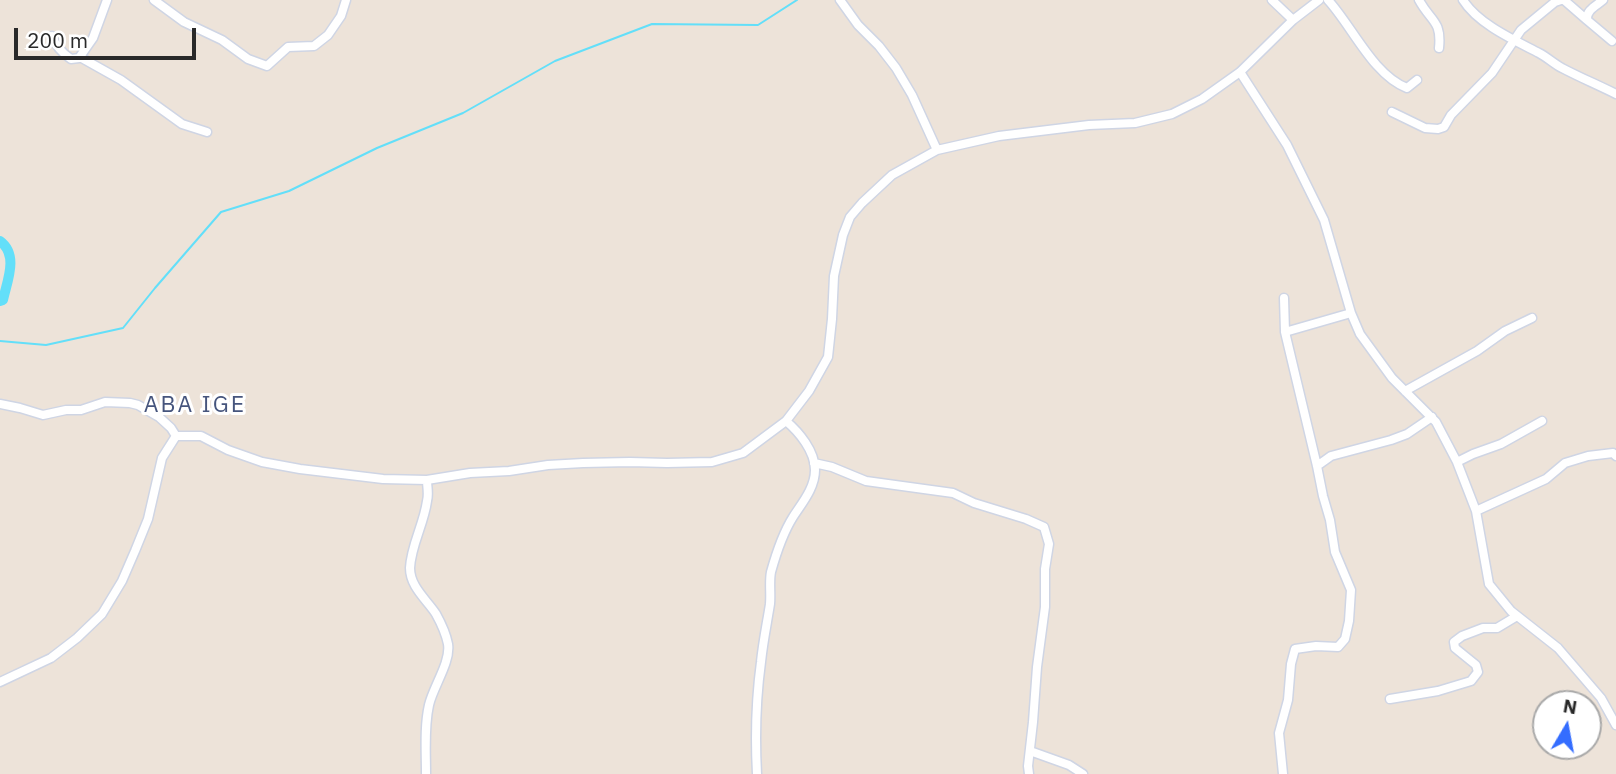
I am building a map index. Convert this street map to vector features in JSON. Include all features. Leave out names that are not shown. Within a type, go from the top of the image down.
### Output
[{"type":"street","points":[[52,36],[56,47],[71,59],[79,57],[93,38],[107,0]]},
{"type":"street","points":[[154,0],[184,22],[222,40],[248,59],[267,66],[288,47],[314,46],[328,35],[341,16],[346,0]]},
{"type":"street","points":[[840,0],[896,68],[912,95],[937,150]]},
{"type":"street","points":[[1272,0],[1293,20]]},
{"type":"street","points":[[176,436],[201,436],[228,450],[262,462],[300,470],[383,479],[427,480],[548,465],[630,461],[712,462],[743,453],[786,421],[809,391],[828,357],[834,276],[843,235],[850,217],[892,175],[937,150],[999,136],[1089,125],[1135,123],[1172,114],[1202,99],[1240,72],[1293,20],[1319,0]]},
{"type":"street","points":[[1328,0],[1355,38],[1397,84],[1407,88],[1417,80]]},
{"type":"street","points":[[1419,0],[1438,27],[1441,35],[1439,48]]},
{"type":"street","points":[[1463,0],[1489,24],[1514,41],[1616,94]]},
{"type":"street","points":[[1392,112],[1425,128],[1444,127],[1451,115],[1492,73],[1521,30],[1555,2],[1562,0],[1612,41]]},
{"type":"street","points":[[1587,20],[1590,10],[1603,0]]},
{"type":"street","points":[[79,57],[121,80],[182,124],[207,132]]},
{"type":"street","points":[[1240,72],[1287,145],[1324,220],[1351,313],[1360,334],[1392,378],[1432,417],[1457,462],[1476,511],[1489,584],[1511,611],[1558,648],[1601,698],[1616,725]]},
{"type":"street","points":[[1283,774],[1279,733],[1288,700],[1295,649],[1338,646],[1345,639],[1351,590],[1335,552],[1330,520],[1284,332],[1284,298]]},
{"type":"street","points":[[1284,332],[1351,313]]},
{"type":"street","points":[[1405,391],[1477,351],[1505,331],[1532,318]]},
{"type":"street","points":[[0,404],[43,415],[81,410],[105,402],[130,403],[159,417],[176,436]]},
{"type":"street","points":[[1317,466],[1331,456],[1407,434],[1432,417]]},
{"type":"street","points":[[757,774],[755,740],[758,686],[770,603],[770,576],[792,518],[811,489],[816,470],[807,445],[798,431],[786,421]]},
{"type":"street","points":[[1457,462],[1501,444],[1542,421]]},
{"type":"street","points":[[0,682],[51,658],[102,614],[131,561],[148,519],[162,458],[176,436]]},
{"type":"street","points":[[1476,511],[1546,479],[1565,463],[1588,456],[1613,453],[1616,456]]},
{"type":"street","points":[[814,463],[832,467],[866,481],[953,493],[1044,527],[1049,544],[1029,774]]},
{"type":"street","points":[[426,774],[426,719],[429,701],[449,647],[436,615],[415,587],[410,570],[416,538],[425,514],[427,480]]},
{"type":"street","points":[[1390,699],[1438,691],[1471,681],[1478,672],[1476,665],[1455,648],[1454,642],[1483,628],[1497,628],[1517,616]]},
{"type":"street","points":[[1030,751],[1069,765],[1083,774]]},
{"type":"waterway","points":[[0,341],[46,345],[123,328],[221,212],[289,191],[377,148],[463,113],[555,61],[652,24],[758,25],[797,0]]},
{"type":"waterway","points":[[0,241],[6,247],[10,261],[9,277],[3,300],[0,301]]},
{"type":"district","name":"ABA IGE","points":[[195,405]]}]
